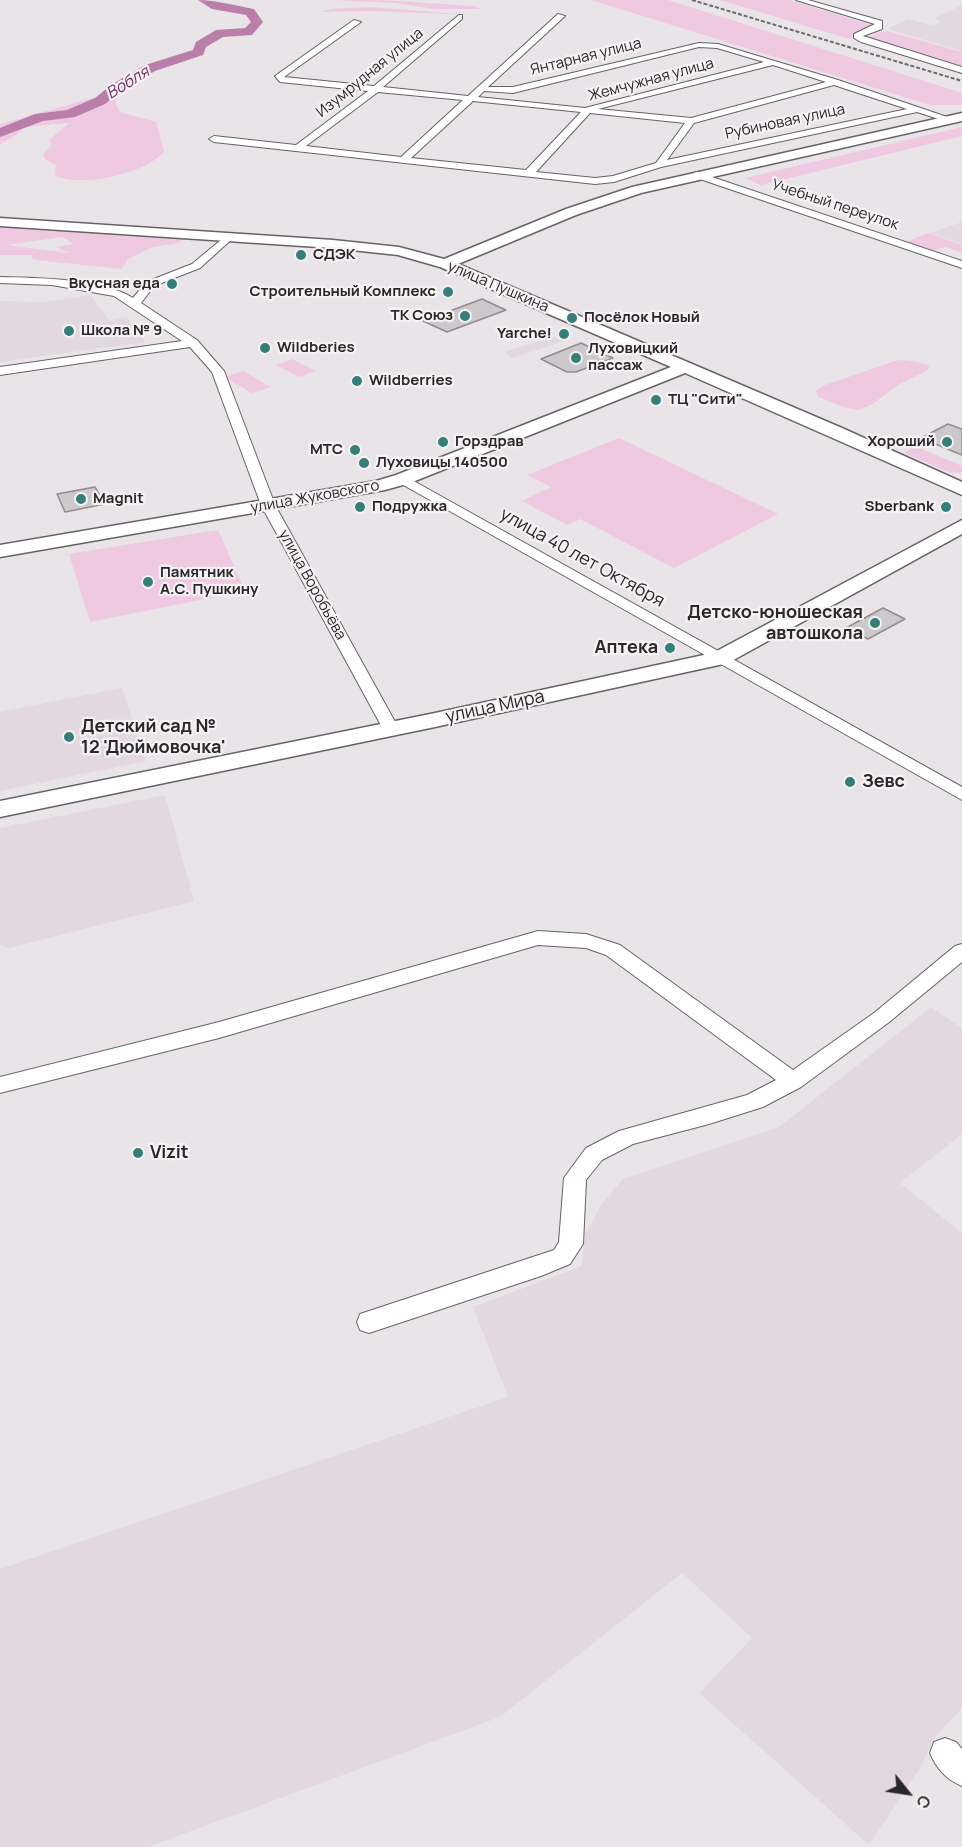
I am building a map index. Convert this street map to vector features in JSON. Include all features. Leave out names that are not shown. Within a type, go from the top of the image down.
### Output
[{"type":"street","points":[[800,0],[880,25],[857,36],[864,40],[962,70]]},
{"type":"street","points":[[403,160],[561,16]]},
{"type":"street","name":"Изумрудная улица","points":[[297,149],[376,89],[459,17]]},
{"type":"street","points":[[357,22],[279,76],[280,79],[376,89],[476,94],[587,110],[691,121],[835,82]]},
{"type":"street","name":"Янтарная улица","points":[[476,94],[513,90],[699,45],[718,46],[773,62]]},
{"type":"street","points":[[773,62],[917,109],[957,118]]},
{"type":"street","name":"Жемчужная улица","points":[[527,175],[587,110],[773,62]]},
{"type":"street","name":"Рубиновая улица","points":[[614,179],[659,165],[917,109]]},
{"type":"street","points":[[445,264],[571,212],[637,190],[957,118]]},
{"type":"street","points":[[659,165],[691,121]]},
{"type":"street","points":[[214,139],[527,175],[595,181],[614,179],[637,190]]},
{"type":"street","name":"Учебный переулок","points":[[697,175],[962,265]]},
{"type":"street","name":"улица Пушкина","points":[[0,222],[383,249],[445,264],[962,489]]},
{"type":"street","points":[[135,303],[150,284],[196,266],[228,237]]},
{"type":"street","name":"улица Воробьёва","points":[[0,280],[52,282],[117,293],[193,343],[218,371],[268,505],[391,729]]},
{"type":"street","points":[[0,371],[193,343]]},
{"type":"street","name":"улица Жуковского","points":[[0,551],[378,486],[403,479],[684,368]]},
{"type":"street","name":"улица 40 лет Октября","points":[[403,479],[962,794]]},
{"type":"street","name":"улица Мира","points":[[0,809],[391,729],[720,658],[962,525]]},
{"type":"street","points":[[0,1085],[219,1030],[538,938],[583,940],[599,943],[613,950],[793,1081]]},
{"type":"street","points":[[369,1322],[541,1266],[562,1257],[571,1244],[576,1178],[594,1154],[627,1137],[710,1116],[755,1101],[793,1081],[881,1018],[962,951]]},
{"type":"shaded area","points":[[336,0],[383,0],[473,6],[481,9],[435,9],[395,3]]},
{"type":"shaded area","points":[[591,0],[668,0],[962,93],[962,105],[930,105]]},
{"type":"shaded area","points":[[720,0],[789,0],[872,25],[861,35],[846,38]]},
{"type":"shaded area","points":[[962,5],[962,51],[887,29],[908,19],[931,25],[942,22],[935,18]]},
{"type":"shaded area","points":[[371,7],[473,15],[370,11],[322,12],[331,9]]},
{"type":"shaded area","points":[[887,31],[962,52],[962,70],[867,40],[876,33]]},
{"type":"shaded area","points":[[111,93],[116,97],[116,104],[120,112],[156,122],[164,151],[144,166],[129,172],[96,179],[66,179],[55,175],[56,165],[46,160],[43,154],[52,145],[49,140],[69,123],[24,127],[16,135],[0,144],[0,124]]},
{"type":"shaded area","points":[[962,127],[962,136],[761,185],[745,178]]},
{"type":"shaded area","points":[[962,222],[962,244],[930,233]]},
{"type":"shaded area","points":[[0,225],[186,238],[175,244],[153,247],[128,259],[122,269],[37,260],[31,255],[0,255]],"holes":[[[62,237],[74,244],[56,247],[69,253],[7,245]]]},
{"type":"shaded area","points":[[928,233],[962,245],[962,253],[946,247],[930,251],[906,242]]},
{"type":"shaded area","name":"Школа № 9","points":[[90,295],[109,320],[126,317],[146,342],[0,362],[0,301],[44,302]]},
{"type":"shaded area","points":[[553,337],[564,341],[512,358],[504,352]]},
{"type":"shaded area","points":[[292,359],[315,371],[299,377],[276,365]]},
{"type":"shaded area","points":[[898,360],[929,365],[928,370],[898,385],[871,405],[858,410],[818,397],[816,390],[825,385]]},
{"type":"shaded area","points":[[243,371],[271,387],[252,393],[224,377]]},
{"type":"shaded area","points":[[619,438],[778,514],[674,568],[580,519],[567,525],[522,501],[551,487],[527,475]]},
{"type":"shaded area","points":[[911,448],[922,449],[962,466],[962,473],[949,472],[905,453]]},
{"type":"shaded area","points":[[218,530],[245,591],[90,622],[69,554]]},
{"type":"shaded area","name":"Детский сад № 12 'Дюймовочка'","points":[[122,688],[146,761],[0,791],[0,712]]},
{"type":"shaded area","points":[[165,795],[194,901],[9,948],[0,945],[0,828]]},
{"type":"shaded area","points":[[931,1007],[962,1028],[962,1134],[900,1183],[962,1233],[962,1708],[934,1738],[920,1768],[869,1845],[699,1693],[752,1638],[682,1573],[500,1717],[148,1847],[0,1847],[0,1569],[508,1397],[473,1307],[582,1266],[585,1235],[601,1205],[623,1179],[779,1127]]},
{"type":"building","name":"ТК Союз","points":[[482,299],[506,310],[447,332],[423,321]]},
{"type":"building","name":"Луховицкий пассаж","points":[[581,343],[613,358],[576,372],[567,372],[541,359]]},
{"type":"building","name":"Хороший","points":[[948,424],[962,429],[962,455],[921,438]]},
{"type":"building","name":"Magnit","points":[[95,487],[105,504],[65,512],[57,494]]},
{"type":"building","name":"Детско-юношеская автошкола","points":[[883,608],[905,619],[868,639],[846,628]]},
{"type":"waterway","name":"Вобля","points":[[0,133],[40,117],[70,114],[100,101],[116,88],[150,68],[199,52],[200,45],[220,33],[248,32],[257,22],[250,12],[216,7],[204,0]]},
{"type":"railway","points":[[692,0],[962,81]]},
{"type":"place","name":"СДЭК","points":[[301,255]]},
{"type":"place","name":"Вкусная еда","points":[[172,284]]},
{"type":"place","name":"Строительный Комплекс","points":[[448,292]]},
{"type":"place","name":"ТК Союз","points":[[465,316]]},
{"type":"place","name":"Посёлок Новый","points":[[572,318]]},
{"type":"place","name":"Школа № 9","points":[[69,331]]},
{"type":"place","name":"Yarche!","points":[[564,334]]},
{"type":"place","name":"Wildberies","points":[[265,348]]},
{"type":"place","name":"Луховицкий пассаж","points":[[576,358]]},
{"type":"place","name":"Wildberries","points":[[357,381]]},
{"type":"place","name":"ТЦ \"Сити\"","points":[[656,400]]},
{"type":"place","name":"Горздрав","points":[[443,442]]},
{"type":"place","name":"Хороший","points":[[947,442]]},
{"type":"place","name":"МТС","points":[[355,450]]},
{"type":"place","name":"Луховицы 140500","points":[[364,463]]},
{"type":"place","name":"Magnit","points":[[81,499]]},
{"type":"place","name":"Подружка","points":[[360,507]]},
{"type":"place","name":"Sberbank","points":[[946,507]]},
{"type":"place","name":"Памятник А.С. Пушкину","points":[[148,582]]},
{"type":"place","name":"Детско-юношеская автошкола","points":[[875,623]]},
{"type":"place","name":"Аптека","points":[[670,648]]},
{"type":"place","name":"Детский сад № 12 'Дюймовочка'","points":[[69,737]]},
{"type":"place","name":"Зевс","points":[[850,782]]},
{"type":"place","name":"Vizit","points":[[138,1153]]}]
